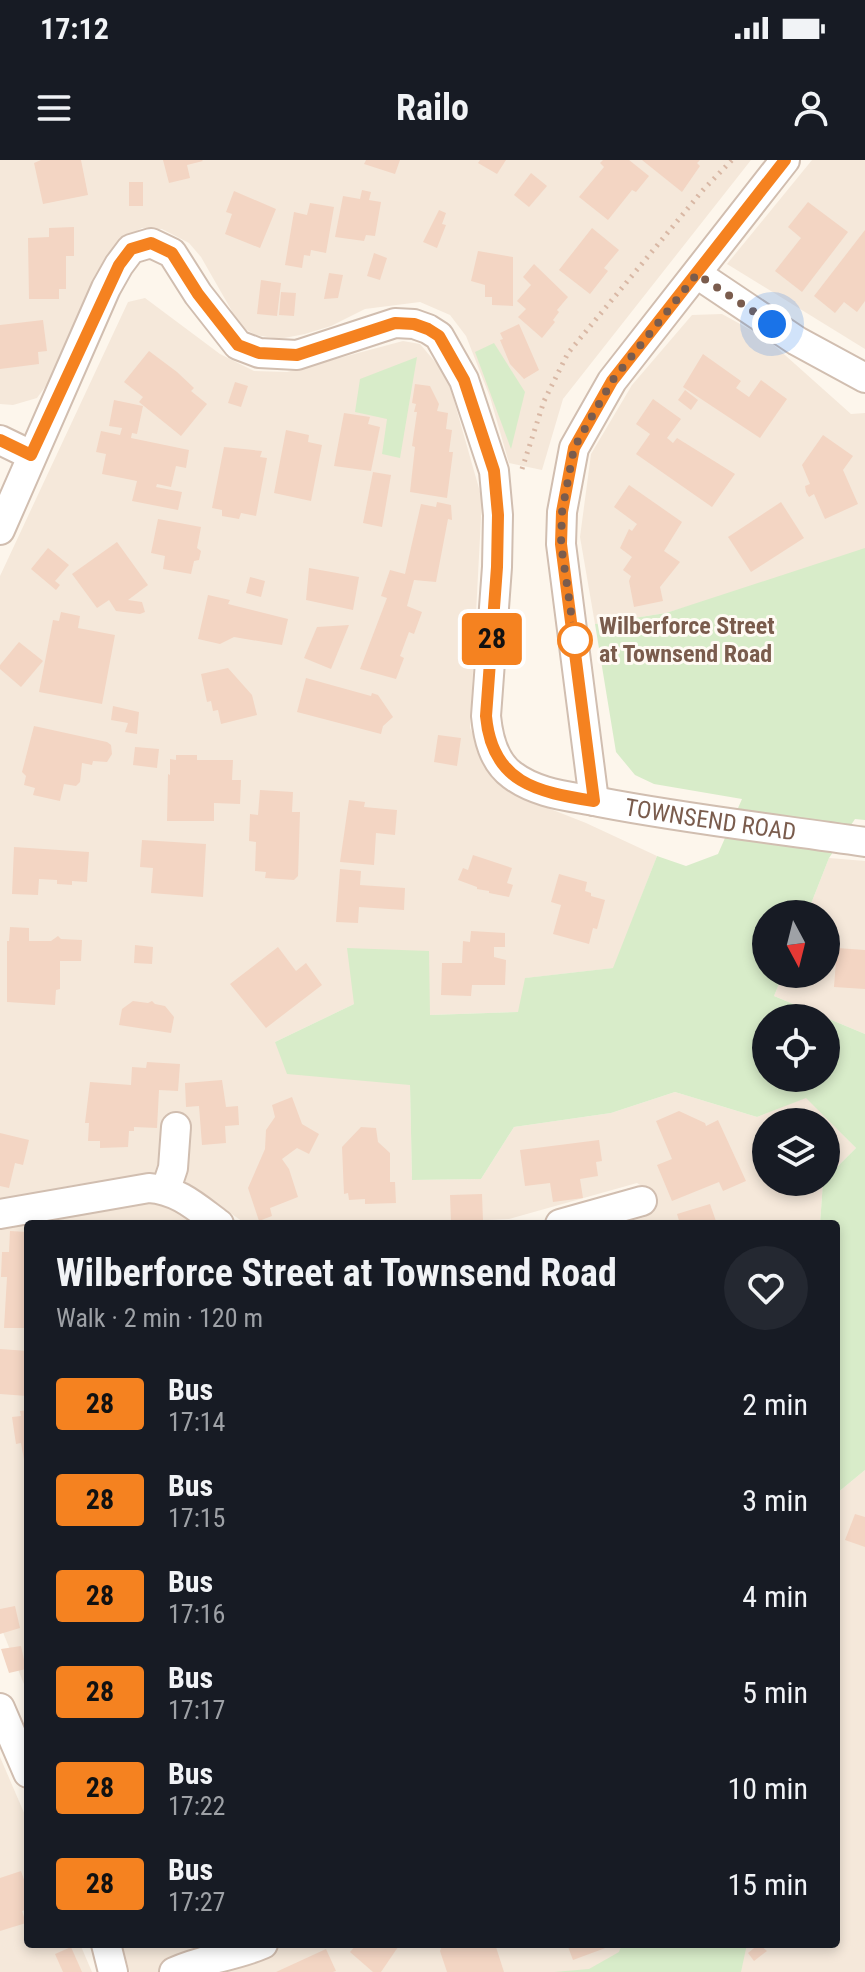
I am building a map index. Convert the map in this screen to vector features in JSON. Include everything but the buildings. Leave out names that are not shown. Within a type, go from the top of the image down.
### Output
[{"type":"street","points":[[594,801],[561,544],[562,512],[574,448],[612,381],[785,160]]},
{"type":"street","name":"TOWNSEND ROAD","points":[[0,530],[31,455],[119,265],[131,249],[151,243],[172,253],[198,294],[238,345],[259,353],[297,355],[395,323],[414,324],[428,329],[439,336],[464,380],[494,471],[497,567],[486,716],[488,738],[509,773],[543,791],[594,801],[865,842]]},
{"type":"street","points":[[697,274],[797,341],[865,378]]},
{"type":"street","points":[[0,440],[31,455]]},
{"type":"street","points":[[166,1189],[173,1168],[176,1127]]},
{"type":"street","points":[[0,1214],[149,1188],[166,1189],[181,1196],[214,1220]]},
{"type":"street","points":[[574,1220],[642,1201]]},
{"type":"street","points":[[0,1708],[24,1764]]},
{"type":"street","points":[[107,1948],[113,1972]]},
{"type":"street","points":[[174,1972],[197,1961],[253,1948]]},
{"type":"path","points":[[496,493],[515,490],[544,401],[568,353],[703,190],[732,160]]},
{"type":"shaded area","points":[[0,160],[751,160],[563,399],[542,470],[509,463],[490,397],[466,336],[450,315],[420,302],[365,309],[331,326],[305,334],[279,339],[256,335],[241,327],[201,257],[189,243],[162,229],[142,228],[117,242],[53,376],[37,398],[13,405],[0,404]]},
{"type":"shaded area","points":[[812,160],[865,160],[865,349],[727,264]]},
{"type":"shaded area","points":[[145,298],[220,354],[254,371],[287,372],[403,341],[420,344],[447,376],[482,499],[470,728],[495,778],[525,799],[657,856],[614,968],[526,978],[519,1012],[430,1015],[354,1004],[275,1042],[410,1084],[412,1180],[481,1179],[514,1127],[611,1113],[675,1092],[752,1115],[752,1196],[822,1196],[820,1220],[634,1220],[645,1217],[652,1202],[649,1191],[637,1183],[509,1219],[487,1220],[240,1220],[179,1177],[162,1176],[74,1185],[0,1200],[0,576],[128,302]]},
{"type":"shaded area","points":[[722,314],[767,339],[851,414],[865,413],[865,553],[666,613],[595,624],[580,537],[591,454],[632,385],[692,315]]},
{"type":"shaded area","points":[[829,858],[865,861],[865,1034],[840,1024],[840,1004],[793,1004],[774,996],[777,988],[840,988],[840,900],[812,900]]},
{"type":"shaded area","points":[[806,1097],[817,1108],[779,1108]]},
{"type":"shaded area","points":[[840,1132],[856,1148],[840,1164]]},
{"type":"shaded area","points":[[163,1201],[191,1220],[40,1220]]},
{"type":"shaded area","points":[[24,1223],[24,1684],[0,1625],[0,1229]]},
{"type":"shaded area","points":[[865,1470],[865,1972],[130,1972],[122,1948],[840,1948],[840,1491]]},
{"type":"shaded area","points":[[0,1757],[24,1813],[24,1948],[82,1948],[92,1972],[0,1972]]},
{"type":"green space","points":[[494,343],[525,392],[511,449],[475,352]]},
{"type":"green space","points":[[417,357],[400,458],[382,454],[387,419],[355,412],[360,379]]},
{"type":"green space","points":[[865,548],[865,820],[855,819],[829,858],[812,900],[752,900],[752,988],[777,988],[774,996],[793,1004],[752,1004],[752,1092],[840,1092],[840,1024],[865,1034],[865,1470],[840,1491],[840,1220],[820,1220],[822,1196],[840,1196],[840,1164],[856,1148],[840,1132],[840,1108],[816,1108],[806,1098],[780,1108],[752,1108],[752,1115],[675,1092],[611,1113],[514,1127],[481,1179],[412,1180],[410,1085],[287,1074],[275,1042],[354,1004],[347,948],[429,951],[430,1015],[518,1012],[525,978],[613,968],[657,856],[686,866],[718,854],[742,799],[654,784],[635,775],[616,752],[595,624],[666,613]]},
{"type":"green space","points":[[620,1948],[746,1948],[741,1972],[554,1972],[589,1969],[619,1952]]},
{"type":"bus line","name":"28","points":[[0,440],[31,455],[119,265],[131,249],[151,243],[172,253],[198,294],[238,345],[259,353],[297,355],[395,323],[414,324],[428,329],[439,336],[458,367],[494,471],[498,515],[497,567],[486,716],[488,738],[509,773],[527,784],[543,791],[594,801],[561,544],[562,512],[574,448],[612,381],[785,160]]},
{"type":"place","name":"Wilberforce Street at Townsend Road","points":[[575,640]]},
{"type":"route","points":[[575,640],[561,544],[562,512],[574,448],[612,381],[697,274],[772,324]]}]
